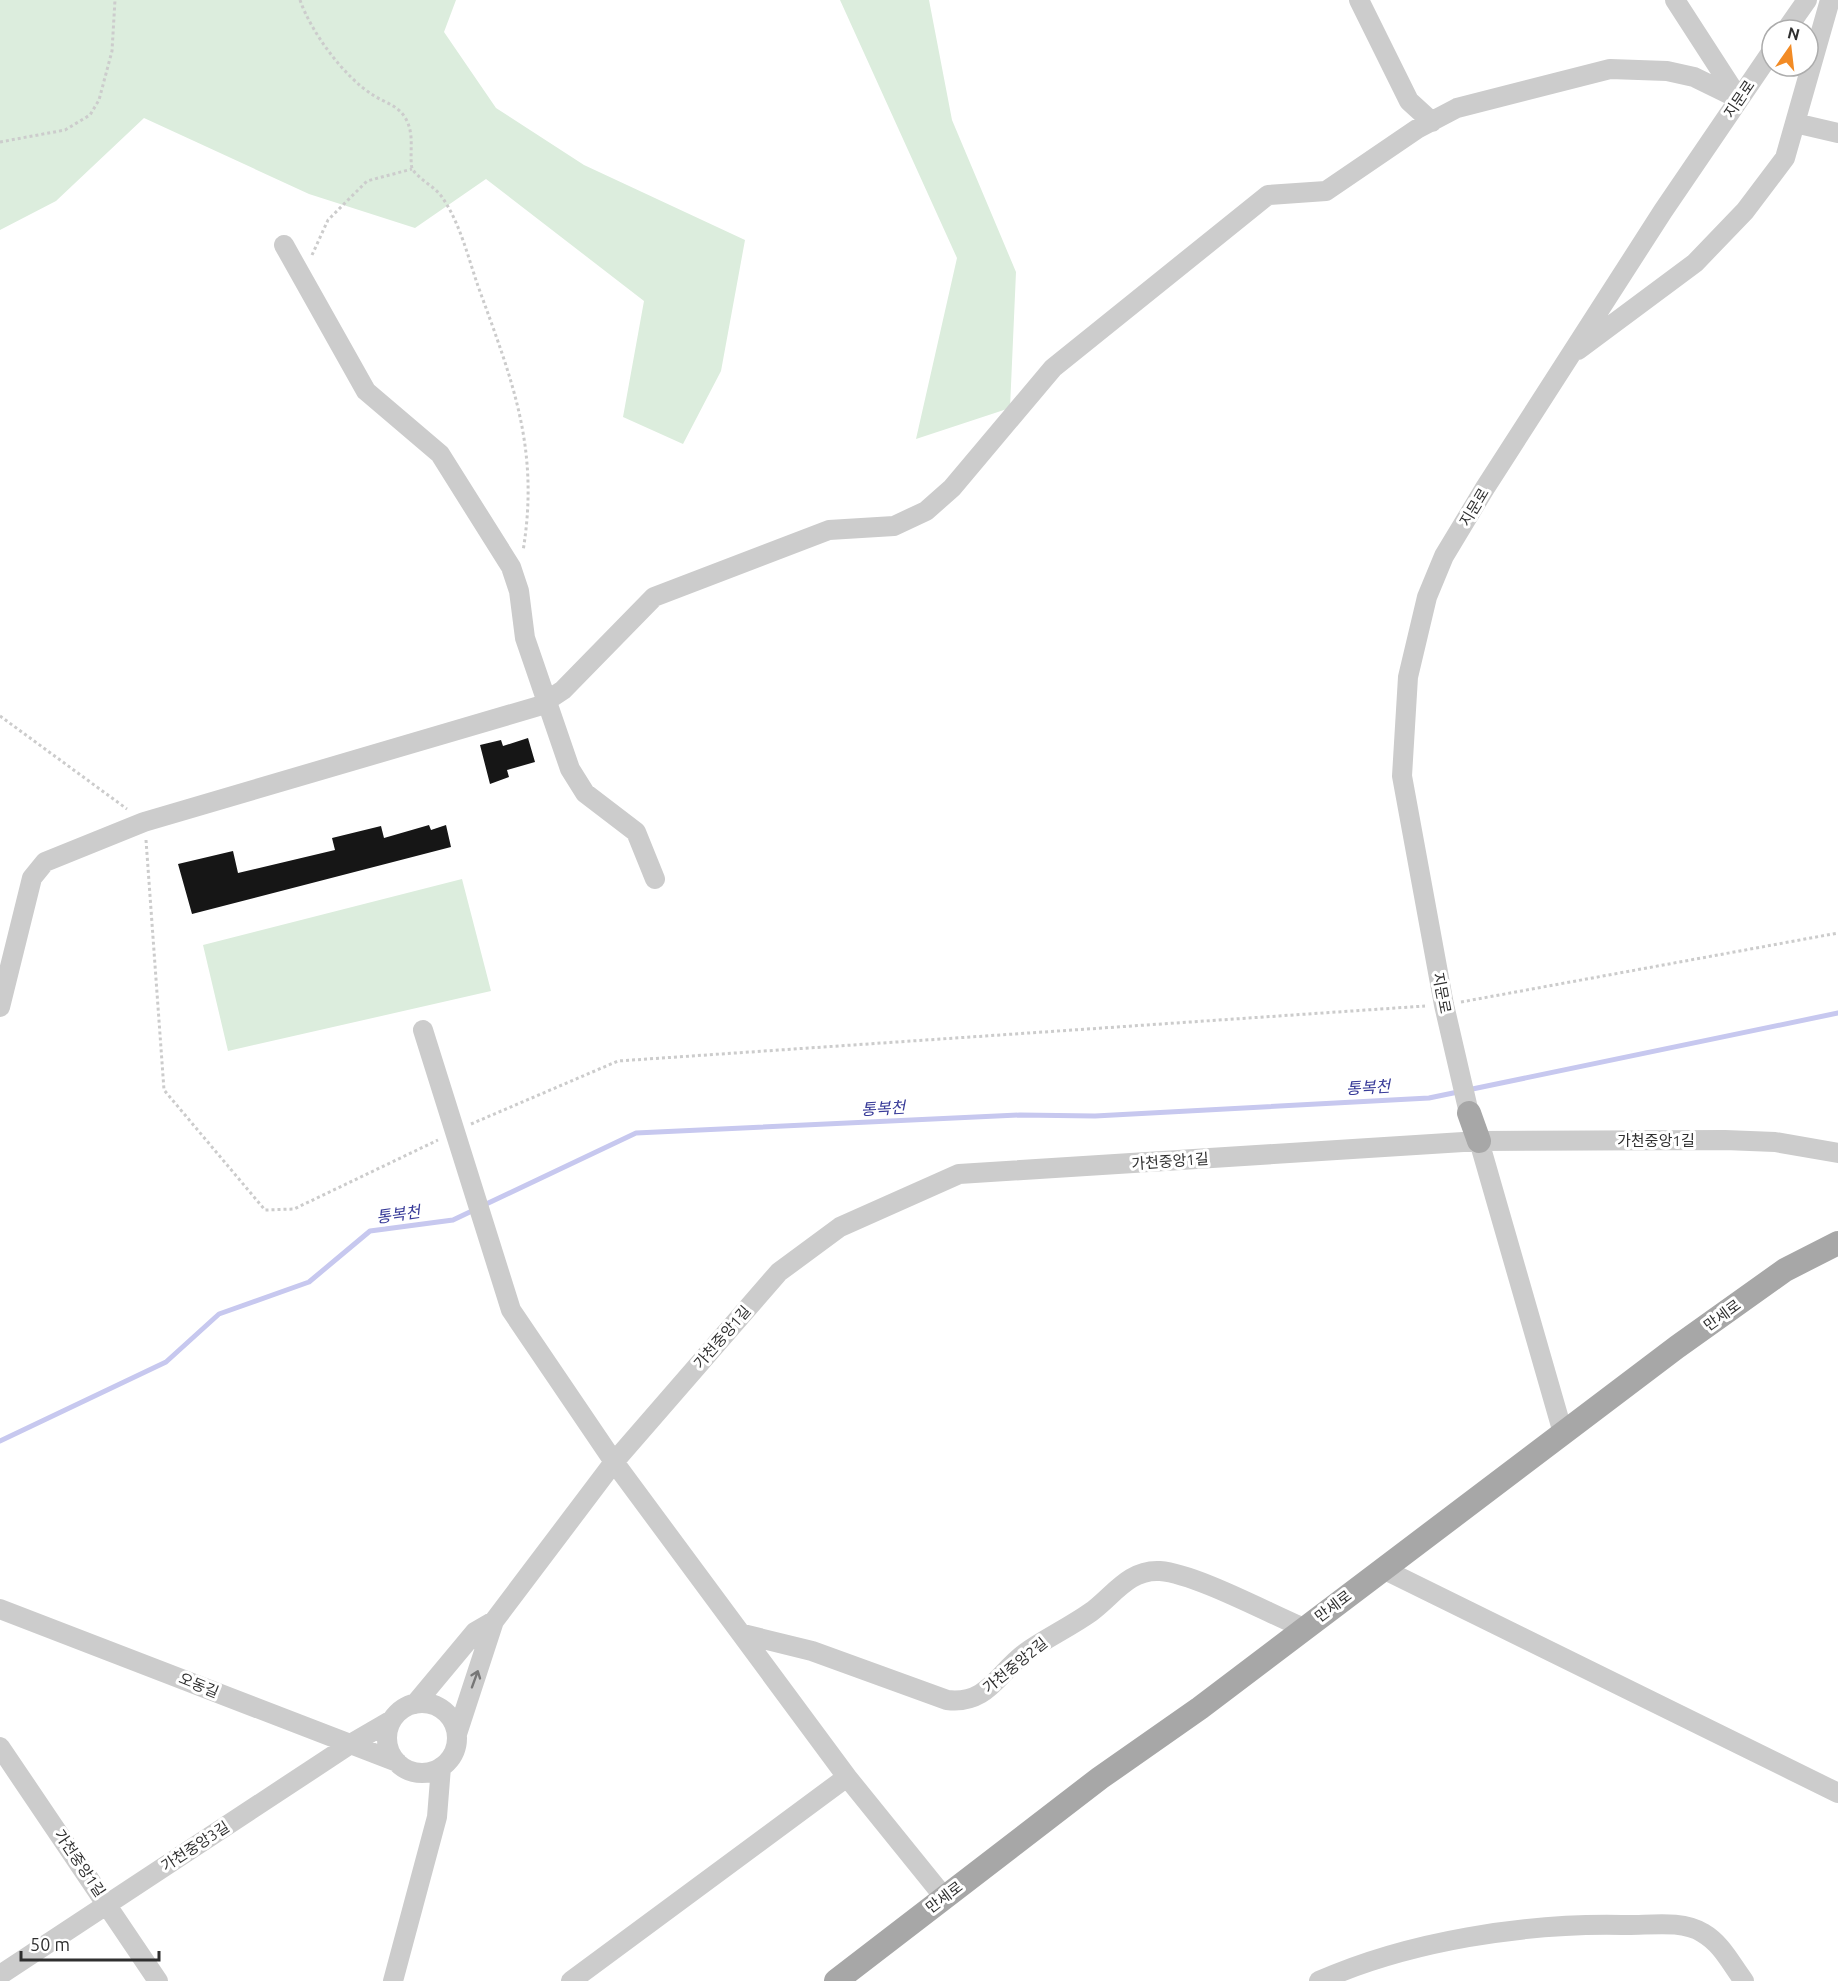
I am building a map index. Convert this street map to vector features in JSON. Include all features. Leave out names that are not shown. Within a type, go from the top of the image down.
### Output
[{"type":"main road","points":[[1469,1113],[1479,1141]]},
{"type":"main road","name":"만세로","points":[[836,1981],[944,1897],[1563,1433],[1785,1270],[1838,1243]]},
{"type":"street","points":[[1359,0],[1409,101],[1432,122]]},
{"type":"street","points":[[1675,0],[1740,99]]},
{"type":"street","points":[[1794,18],[1807,0]]},
{"type":"street","points":[[1569,357],[1695,263],[1745,211],[1785,158],[1830,0]]},
{"type":"street","points":[[0,1007],[32,878],[45,862],[144,822],[539,706],[563,690],[654,597],[829,530],[894,526],[926,511],[952,488],[1053,368],[1268,195],[1326,191],[1457,108],[1610,69],[1667,71],[1694,78],[1740,99]]},
{"type":"street","name":"지문로","points":[[1469,1113],[1444,1005],[1402,776],[1408,677],[1427,597],[1444,556],[1569,357],[1663,211],[1760,69]]},
{"type":"street","points":[[1795,123],[1838,133]]},
{"type":"street","points":[[284,245],[366,391],[440,454],[511,567],[519,591],[525,639],[570,769],[585,793],[636,832],[655,879]]},
{"type":"street","points":[[423,1030],[511,1310],[614,1462],[847,1777],[944,1897]]},
{"type":"street","name":"가천중앙1길","points":[[457,1734],[494,1621],[614,1462],[779,1272],[840,1227],[959,1174],[1479,1141],[1725,1140],[1775,1142],[1838,1153]]},
{"type":"street","points":[[1479,1141],[1563,1433]]},
{"type":"street","points":[[1383,1569],[1838,1793]]},
{"type":"street","name":"가천중앙2길","points":[[743,1635],[812,1651],[947,1700],[964,1702],[999,1680],[1023,1655],[1092,1611],[1116,1587],[1143,1573],[1160,1571],[1198,1582],[1305,1628]]},
{"type":"street","name":"오동길","points":[[0,1609],[397,1762]]},
{"type":"street","points":[[415,1704],[434,1706],[442,1710],[449,1717],[457,1734],[453,1753],[441,1767],[423,1773],[404,1768],[397,1762],[388,1747],[387,1737],[392,1720],[398,1713],[415,1704],[475,1632],[494,1621]]},
{"type":"street","name":"가천중앙3길","points":[[0,1975],[349,1745],[392,1720]]},
{"type":"street","name":"가천중앙1길","points":[[0,1747],[158,1981]]},
{"type":"street","points":[[393,1981],[437,1816],[441,1767]]},
{"type":"street","points":[[571,1981],[847,1777]]},
{"type":"street","points":[[1319,1981],[1377,1959],[1420,1947],[1520,1931],[1599,1923],[1673,1924],[1702,1932],[1721,1948],[1744,1981]]},
{"type":"path","points":[[0,142],[65,130],[90,115],[99,100],[112,51],[114,0]]},
{"type":"path","points":[[300,0],[311,24],[336,60],[372,95],[396,106],[405,118],[412,140],[412,170],[443,198],[457,226],[517,399],[527,451],[530,501],[522,555]]},
{"type":"path","points":[[298,268],[315,252],[328,220],[367,181],[412,170]]},
{"type":"path","points":[[0,716],[144,822],[164,1090],[264,1210],[294,1209],[458,1141],[618,1061],[1444,1005],[1838,933]]},
{"type":"green space","points":[[0,0],[456,0],[444,32],[496,108],[584,165],[745,240],[721,371],[683,444],[623,417],[644,301],[486,179],[415,228],[309,194],[144,118],[56,201],[0,230]]},
{"type":"green space","points":[[840,0],[929,0],[952,120],[1016,272],[1010,408],[916,439],[957,258]]},
{"type":"green space","points":[[462,879],[491,991],[228,1051],[203,945]]},
{"type":"building","points":[[528,738],[535,762],[507,770],[509,777],[490,784],[480,745],[501,740],[503,746]]},
{"type":"building","points":[[429,825],[431,830],[446,825],[451,847],[192,914],[178,864],[233,851],[238,873],[335,850],[332,838],[381,826],[384,838]]},
{"type":"waterway","name":"통복천","points":[[482,1206],[636,1133],[1020,1115],[1095,1116],[1429,1098],[1838,1013]]},
{"type":"waterway","name":"통복천","points":[[0,1441],[166,1362],[219,1314],[309,1282],[370,1231],[453,1220],[474,1210]]}]
